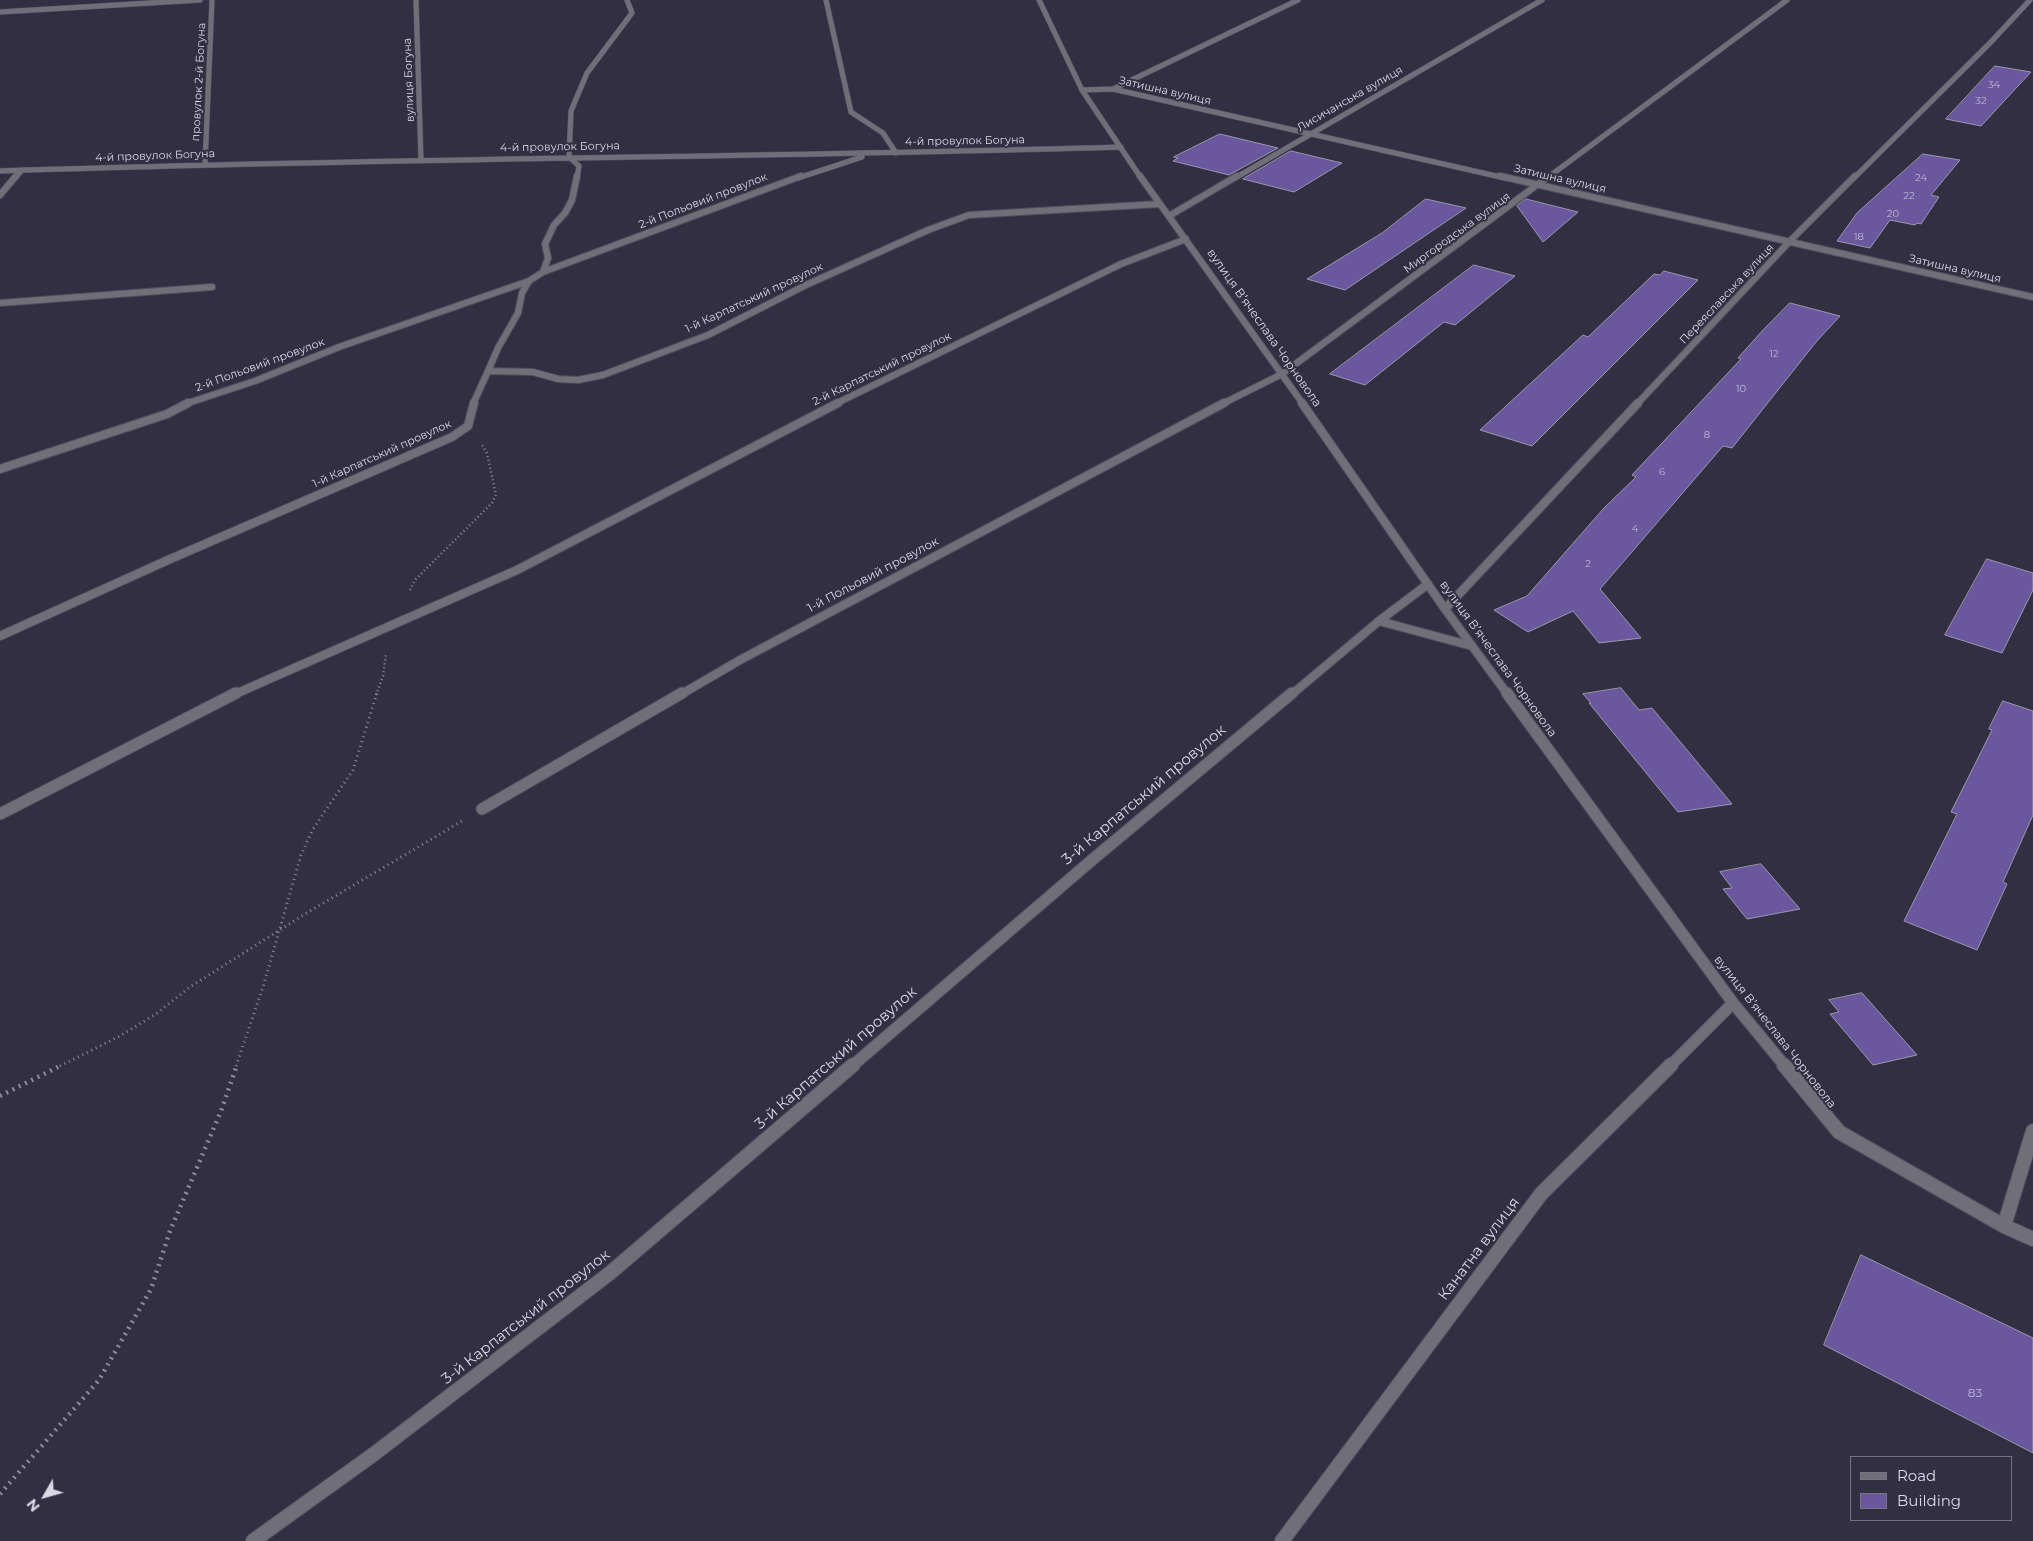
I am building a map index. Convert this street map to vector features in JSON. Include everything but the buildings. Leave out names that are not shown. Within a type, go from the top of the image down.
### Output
[{"type":"street","points":[[0,12],[200,0]]},
{"type":"street","name":"провулок 2-й Богуна","points":[[205,164],[212,0]]},
{"type":"street","name":"вулиця Богуна","points":[[416,0],[421,160]]},
{"type":"street","points":[[543,272],[548,258],[545,244],[554,225],[565,213],[572,200],[580,166],[569,157],[571,111],[587,73],[632,12],[627,0]]},
{"type":"street","points":[[826,0],[851,112],[862,121],[883,132],[896,153]]},
{"type":"street","points":[[1113,89],[1298,0]]},
{"type":"street","name":"Лисичанська вулиця","points":[[1169,216],[1542,0]]},
{"type":"street","name":"Миргородська вулиця","points":[[1282,374],[1540,185],[1787,0]]},
{"type":"street","name":"Переяславська вулиця","points":[[1445,609],[1790,241],[1990,43],[2030,0]]},
{"type":"street","name":"вулиця Вʼячеслава Чорновола","points":[[1042,2],[1082,90],[1158,204],[1186,239],[1282,374],[1445,609],[1733,1003],[1839,1132],[2004,1226],[2033,1239]]},
{"type":"street","name":"Затишна вулиця","points":[[1082,90],[1113,89],[2033,297]]},
{"type":"street","name":"4-й провулок Богуна","points":[[0,171],[205,164],[569,157],[872,154],[1121,147]]},
{"type":"street","name":"2-й Польовий провулок","points":[[0,469],[167,414],[188,403],[256,381],[339,348],[529,281],[543,272],[808,174],[872,154]]},
{"type":"street","points":[[0,195],[22,170]]},
{"type":"street","name":"1-й Карпатський провулок","points":[[0,636],[17,630],[168,560],[452,438],[468,426],[472,407],[488,371],[533,372],[558,379],[578,380],[603,375],[708,335],[806,285],[936,227],[969,215],[1158,204]]},
{"type":"street","name":"2-й Карпатський провулок","points":[[0,814],[238,692],[517,570],[790,427],[1121,264],[1186,239]]},
{"type":"street","points":[[488,371],[498,348],[518,313],[522,293],[529,281]]},
{"type":"street","points":[[0,303],[212,287]]},
{"type":"street","name":"1-й Польовий провулок","points":[[482,809],[740,660],[1173,429],[1282,374]]},
{"type":"street","name":"3-й Карпатський провулок","points":[[253,1541],[374,1454],[610,1273],[1099,854],[1379,621],[1428,584]]},
{"type":"street","points":[[1379,621],[1472,646]]},
{"type":"street","name":"Канатна вулиця","points":[[1282,1541],[1541,1194],[1733,1003]]},
{"type":"street","points":[[2004,1226],[2033,1131]]},
{"type":"path","points":[[0,1494],[99,1380],[151,1289],[170,1231],[221,1111],[263,987],[301,855],[313,829],[353,770],[365,727],[383,676],[390,625],[415,580],[492,503],[496,496],[487,453],[468,426]]},
{"type":"path","points":[[0,1096],[120,1036],[156,1014],[190,987],[278,930],[482,809]]}]
